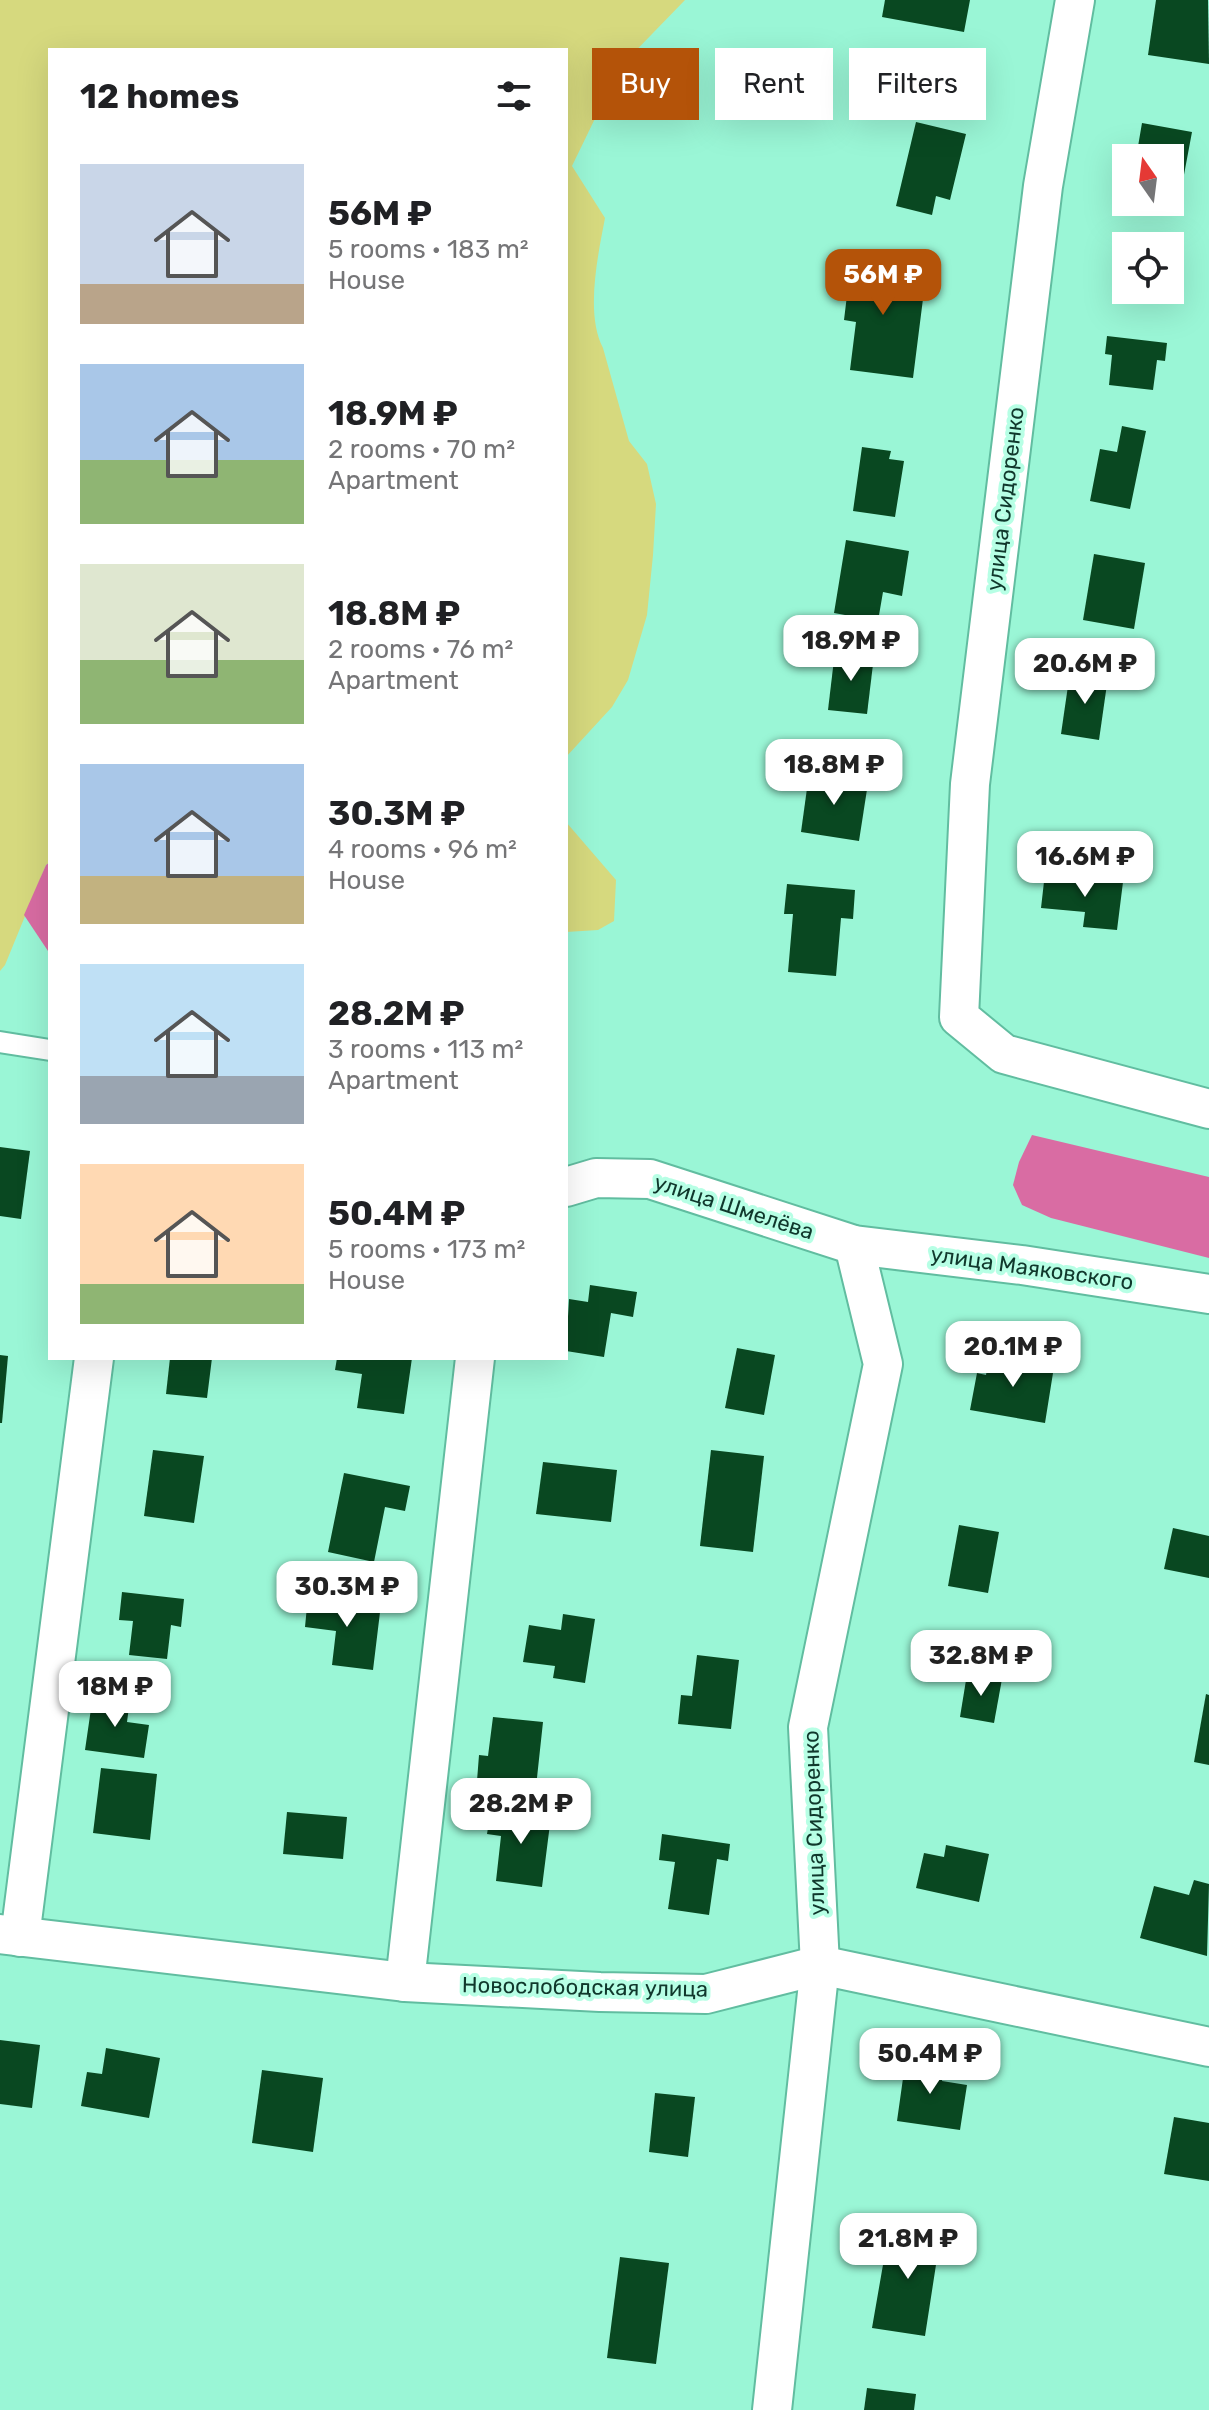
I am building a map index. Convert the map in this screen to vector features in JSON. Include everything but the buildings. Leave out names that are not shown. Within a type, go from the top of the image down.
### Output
[{"type":"street","name":"улица Сидоренко","points":[[1075,0],[1043,186],[970,784],[959,1017],[1004,1054],[1209,1109]]},
{"type":"street","name":"улица Шмелёва","points":[[568,1186],[596,1178],[650,1179],[854,1245]]},
{"type":"street","name":"улица Сидоренко","points":[[772,2410],[820,1965],[808,1727],[883,1364],[854,1245]]},
{"type":"street","name":"улица Маяковского","points":[[854,1245],[1022,1265],[1209,1294]]},
{"type":"street","points":[[10,1936],[94,1360]]},
{"type":"street","points":[[405,1982],[475,1360]]},
{"type":"street","name":"Новослободская улица","points":[[10,1936],[405,1982],[600,1992],[706,1994],[820,1965],[1209,2047]]},
{"type":"lane","points":[[0,1042],[48,1050]]},
{"type":"green space","points":[[0,0],[685,0],[638,48],[592,48],[594,120],[572,166],[605,218],[595,284],[595,319],[629,441],[647,464],[656,504],[647,615],[628,680],[612,707],[568,755],[568,48],[48,48],[48,864],[0,971]]},
{"type":"green space","points":[[568,824],[616,880],[614,921],[598,930],[568,932]]},
{"type":"shaded area","points":[[48,864],[48,951],[24,915]]},
{"type":"shaded area","points":[[1032,1135],[1209,1177],[1209,1258],[1051,1218],[1022,1205],[1013,1185],[1019,1162]]}]
